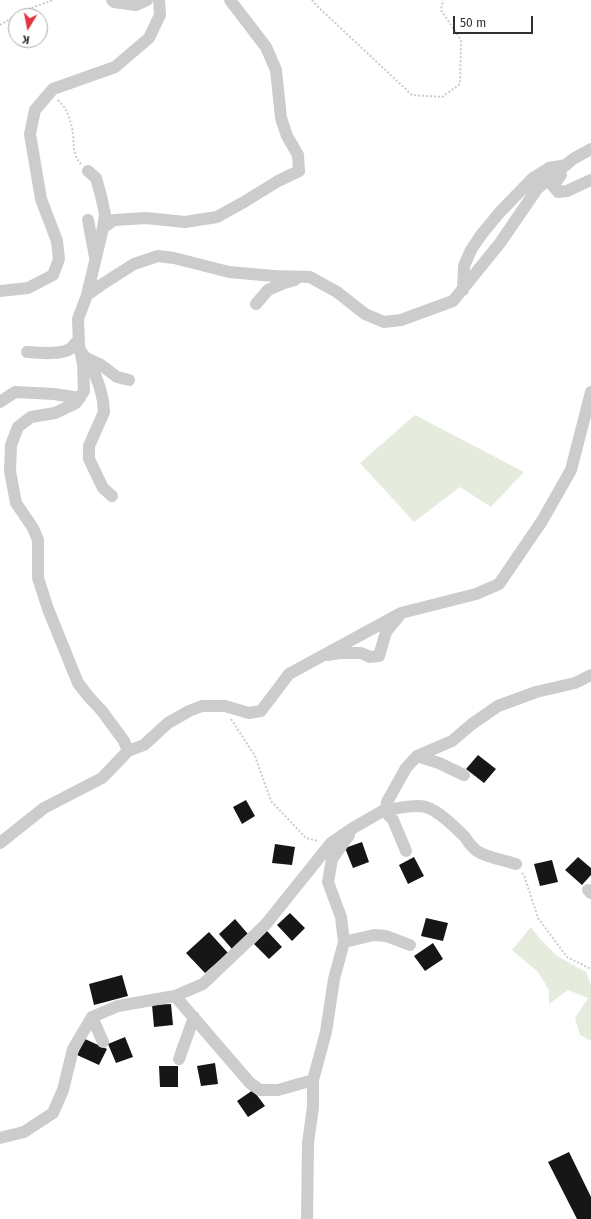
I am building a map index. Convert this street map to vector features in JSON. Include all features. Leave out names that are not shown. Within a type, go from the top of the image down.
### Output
[{"type":"street","points":[[112,0],[114,2],[136,5],[147,0]]},
{"type":"street","points":[[0,291],[28,288],[53,275],[59,258],[57,241],[41,199],[30,134],[35,110],[53,89],[115,67],[149,38],[160,15],[159,0]]},
{"type":"street","points":[[103,228],[114,220],[146,218],[185,222],[217,216],[244,202],[278,181],[299,171],[298,155],[287,136],[280,118],[276,70],[266,48],[230,0]]},
{"type":"street","points":[[87,295],[134,264],[158,256],[174,258],[229,272],[274,276],[310,277],[337,292],[365,314],[384,322],[401,320],[453,301],[500,243],[537,190],[569,162],[591,149]]},
{"type":"street","points":[[569,162],[553,186],[558,192],[567,191],[591,180]]},
{"type":"street","points":[[463,290],[464,266],[471,250],[500,212],[533,178],[549,168],[569,162]]},
{"type":"street","points":[[88,171],[96,178],[105,214],[96,262],[87,295],[78,319],[82,349],[84,391],[76,403],[55,413],[31,417],[18,427],[11,445],[10,471],[16,503],[33,528],[38,540],[38,578],[48,609],[78,683],[102,711],[124,741],[128,751]]},
{"type":"street","points":[[88,220],[96,262]]},
{"type":"street","points":[[256,304],[268,290],[284,283],[310,277]]},
{"type":"street","points":[[27,352],[62,352],[71,348],[82,349],[117,377],[129,380]]},
{"type":"street","points":[[82,349],[93,368],[100,388],[104,412],[89,446],[89,459],[103,488],[112,496]]},
{"type":"street","points":[[0,402],[15,392],[54,394],[80,398]]},
{"type":"street","points":[[0,843],[44,808],[102,778],[128,751],[144,745],[168,724],[189,711],[202,706],[225,706],[248,713],[261,711],[289,674],[401,613],[476,594],[499,584],[542,521],[571,470],[591,392]]},
{"type":"street","points":[[319,657],[339,653],[361,653],[370,657],[379,656],[386,632],[401,613]]},
{"type":"street","points":[[385,810],[406,768],[417,756],[452,741],[472,724],[498,706],[536,692],[574,683],[591,675]]},
{"type":"street","points":[[417,756],[439,763],[464,775]]},
{"type":"street","points":[[0,1138],[24,1132],[53,1113],[63,1090],[73,1049],[92,1017],[118,1006],[175,996],[203,984],[266,924],[331,843],[385,810],[393,810],[410,805],[426,807],[442,816],[458,830],[477,851],[516,864]]},
{"type":"street","points":[[385,810],[393,820],[406,851]]},
{"type":"street","points":[[307,1219],[308,1143],[313,1107],[313,1080],[326,1032],[334,979],[344,942],[341,918],[328,882],[332,858],[354,828]]},
{"type":"street","points":[[344,942],[374,935],[386,936],[410,945]]},
{"type":"street","points":[[175,996],[250,1083],[260,1090],[278,1090],[313,1080]]},
{"type":"street","points":[[92,1017],[103,1042]]},
{"type":"street","points":[[179,1059],[194,1017]]},
{"type":"path","points":[[0,24],[23,11],[53,0]]},
{"type":"path","points":[[312,0],[412,95],[442,96],[460,84],[461,40],[441,10],[443,0]]},
{"type":"path","points":[[50,92],[65,108],[73,132],[74,150],[77,160],[88,171]]},
{"type":"path","points":[[231,719],[255,756],[271,801],[306,838],[331,843]]},
{"type":"path","points":[[516,864],[524,875],[538,918],[567,956],[591,969]]},
{"type":"green space","points":[[415,415],[524,472],[491,507],[460,487],[414,522],[360,463]]},
{"type":"green space","points":[[531,927],[540,939],[557,956],[586,972],[591,985],[591,1041],[580,1035],[575,1018],[588,998],[568,990],[549,1004],[549,990],[538,972],[512,950]]},
{"type":"building","points":[[478,755],[496,769],[484,783],[466,769]]},
{"type":"building","points":[[246,800],[255,816],[242,824],[233,807]]},
{"type":"building","points":[[362,842],[369,862],[353,868],[345,848]]},
{"type":"building","points":[[275,844],[295,847],[292,865],[272,863]]},
{"type":"building","points":[[414,857],[424,876],[408,884],[399,865]]},
{"type":"building","points":[[578,857],[591,868],[591,875],[582,885],[565,870]]},
{"type":"building","points":[[552,860],[558,882],[540,886],[534,864]]},
{"type":"building","points":[[290,913],[305,928],[292,941],[277,925]]},
{"type":"building","points":[[426,918],[448,923],[443,941],[421,936]]},
{"type":"building","points":[[235,919],[248,934],[232,949],[219,934]]},
{"type":"building","points":[[267,931],[282,947],[269,959],[254,944]]},
{"type":"building","points":[[209,932],[228,953],[205,973],[186,953]]},
{"type":"building","points":[[433,943],[443,959],[425,971],[414,956]]},
{"type":"building","points":[[122,975],[128,996],[94,1005],[89,984]]},
{"type":"building","points":[[171,1004],[173,1025],[154,1027],[152,1005]]},
{"type":"building","points":[[125,1037],[133,1057],[116,1063],[108,1044]]},
{"type":"building","points":[[85,1039],[107,1049],[99,1065],[77,1055]]},
{"type":"building","points":[[215,1063],[218,1084],[201,1086],[197,1066]]},
{"type":"building","points":[[159,1066],[178,1066],[178,1087],[160,1087]]},
{"type":"building","points":[[253,1090],[265,1106],[248,1117],[237,1101]]},
{"type":"building","points":[[569,1152],[591,1197],[591,1219],[577,1219],[548,1162]]}]
